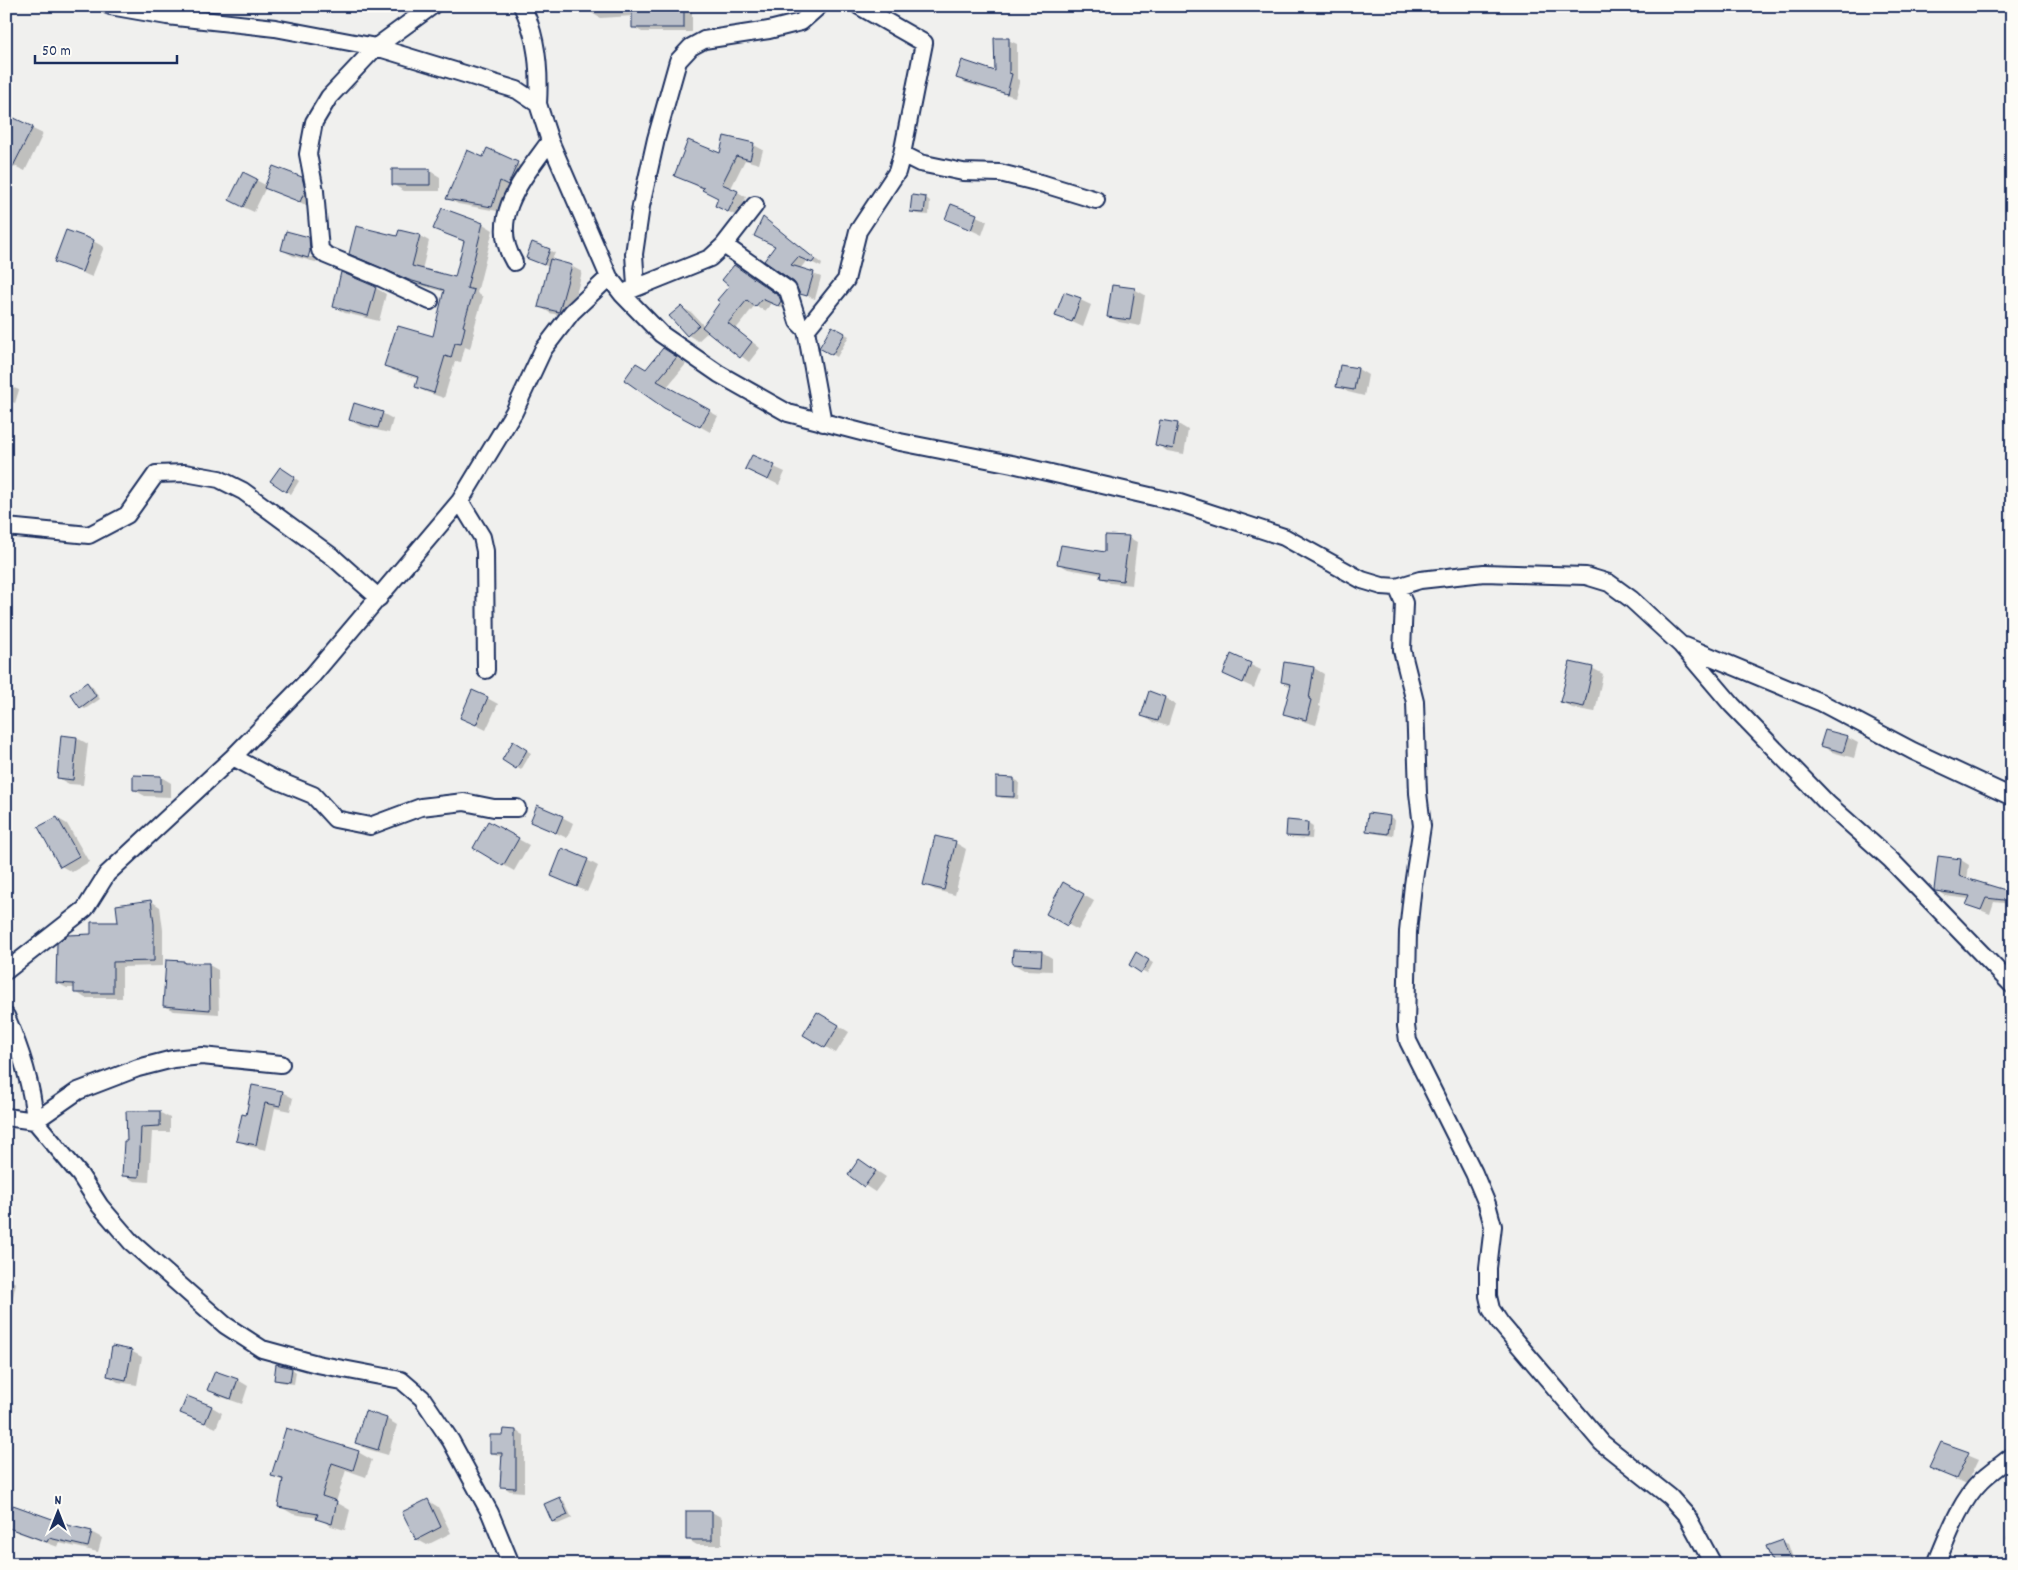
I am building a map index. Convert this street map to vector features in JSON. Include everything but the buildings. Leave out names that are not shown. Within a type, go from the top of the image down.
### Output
[{"type":"street","points":[[110,6],[167,16],[275,28],[376,48],[517,90],[538,104]]},
{"type":"street","points":[[430,301],[380,277],[326,255],[320,250],[315,190],[308,154],[314,122],[329,97],[376,48],[432,6]]},
{"type":"street","points":[[522,6],[536,42],[539,76],[538,104],[550,141],[609,277],[629,290],[661,334],[719,374],[788,413],[823,423],[900,442],[1012,464],[1180,503],[1284,537],[1362,580],[1382,586],[1397,587],[1420,580],[1484,573],[1586,576],[1609,584],[1631,599],[1681,645],[1732,705],[1828,804],[1890,858],[2012,986]]},
{"type":"street","points":[[629,290],[641,206],[656,139],[678,61],[691,46],[704,40],[769,30],[801,22],[819,6]]},
{"type":"street","points":[[806,330],[846,280],[858,231],[897,172],[924,43],[859,6]]},
{"type":"street","points":[[514,262],[507,250],[504,238],[510,202],[518,186],[550,141]]},
{"type":"street","points":[[902,154],[920,163],[963,172],[1000,174],[1044,184],[1096,200]]},
{"type":"street","points":[[629,290],[710,258],[724,245],[755,205]]},
{"type":"street","points":[[724,245],[788,290],[798,322],[806,330],[823,423]]},
{"type":"street","points":[[6,971],[85,909],[106,874],[233,758],[312,676],[460,501],[514,412],[544,350],[572,312],[609,277]]},
{"type":"street","points":[[6,527],[88,535],[127,515],[156,474],[185,473],[219,479],[243,491],[334,558],[379,598]]},
{"type":"street","points":[[460,501],[482,537],[485,551],[486,670]]},
{"type":"street","points":[[1397,587],[1404,603],[1402,650],[1415,702],[1418,792],[1422,826],[1412,885],[1408,932],[1406,1026],[1408,1041],[1466,1156],[1487,1204],[1493,1226],[1488,1268],[1488,1296],[1491,1309],[1501,1324],[1602,1444],[1670,1496],[1687,1516],[1713,1564]]},
{"type":"street","points":[[1681,645],[1820,702],[1913,752],[2012,797]]},
{"type":"street","points":[[233,758],[274,779],[313,795],[335,819],[370,826],[421,807],[464,802],[494,808],[517,808]]},
{"type":"street","points":[[6,1016],[29,1079],[34,1098],[36,1121],[80,1175],[100,1206],[131,1242],[225,1325],[262,1349],[317,1364],[401,1380],[422,1398],[451,1441],[490,1513],[511,1564]]},
{"type":"street","points":[[6,1117],[36,1121],[78,1091],[138,1068],[173,1059],[202,1056],[281,1064]]},
{"type":"street","points":[[1936,1564],[1966,1500],[1981,1481],[2012,1456]]}]
